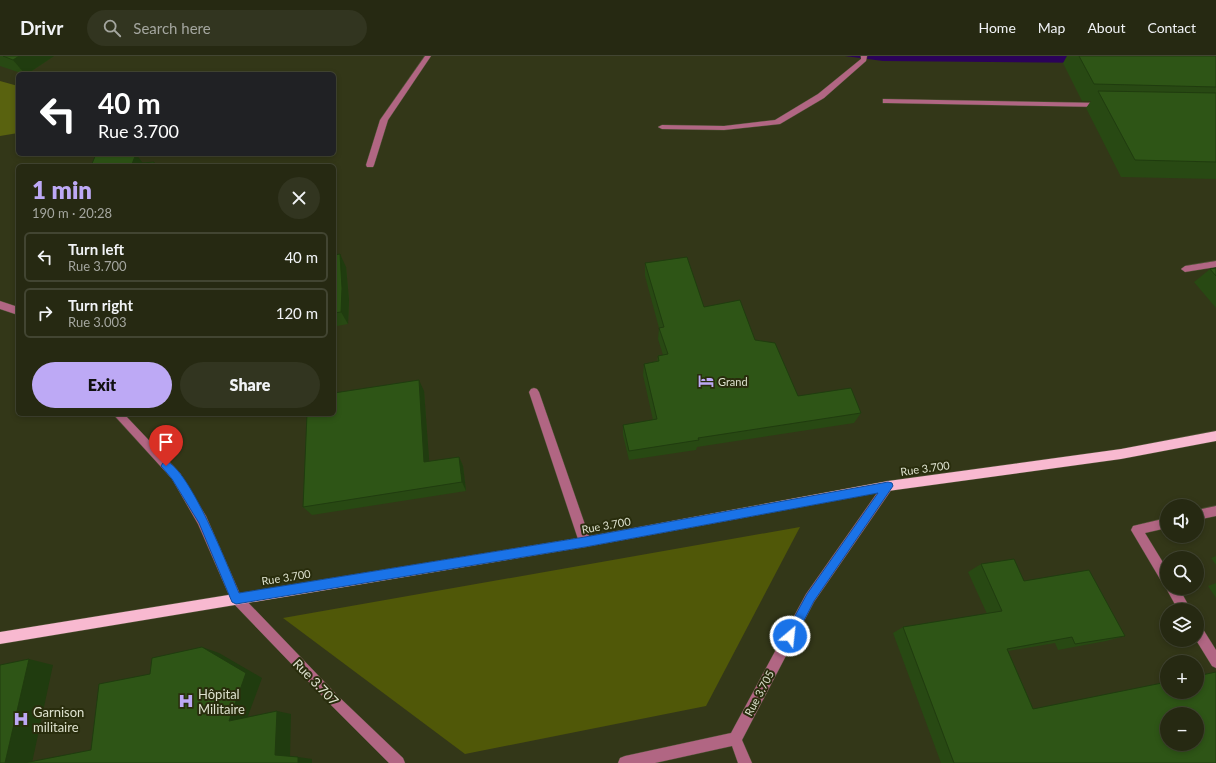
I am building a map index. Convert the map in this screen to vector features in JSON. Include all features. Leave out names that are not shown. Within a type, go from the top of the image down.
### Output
[{"type":"main road","name":"Rue 3.700","points":[[0,638],[162,612],[236,598],[585,542],[888,486],[1121,454],[1216,436]]},
{"type":"street","points":[[370,164],[384,120],[428,56]]},
{"type":"street","points":[[662,127],[724,128],[778,122],[821,96],[864,58]]},
{"type":"street","points":[[886,101],[1106,105]]},
{"type":"street","points":[[1185,268],[1216,264]]},
{"type":"street","points":[[0,305],[16,310]]},
{"type":"street","points":[[534,392],[585,542]]},
{"type":"street","points":[[120,416],[176,476],[202,520],[236,598]]},
{"type":"street","name":"Rue 3.705","points":[[735,739],[810,598],[888,486]]},
{"type":"street","points":[[1204,514],[1216,511]]},
{"type":"street","points":[[1160,524],[1137,530],[1160,568]]},
{"type":"street","name":"Rue 3.707","points":[[236,598],[334,700],[398,763]]},
{"type":"street","points":[[1204,642],[1216,662]]},
{"type":"street","points":[[625,763],[735,739],[745,763]]},
{"type":"green space","points":[[0,81],[16,85],[16,133],[0,136]]},
{"type":"green space","points":[[800,527],[706,706],[465,754],[283,618]]},
{"type":"shaded area","points":[[845,56],[1216,56],[1216,64],[883,61]]},
{"type":"building","points":[[3,56],[19,56],[13,60]]},
{"type":"building","points":[[1079,56],[1216,56],[1216,87],[1094,84]]},
{"type":"building","points":[[1098,91],[1216,93],[1216,162],[1135,160]]},
{"type":"building","points":[[95,156],[135,156],[132,164],[92,164]]},
{"type":"building","points":[[154,162],[154,164],[132,164]]},
{"type":"building","points":[[340,254],[342,288],[341,312],[336,313],[336,255]]},
{"type":"building","points":[[687,257],[704,307],[740,300],[755,340],[775,343],[798,396],[851,388],[861,413],[698,438],[699,440],[629,451],[623,425],[657,419],[644,364],[659,361],[658,356],[668,354],[659,328],[664,327],[645,263]]},
{"type":"building","points":[[1216,268],[1216,276],[1210,269]]},
{"type":"building","points":[[419,380],[424,462],[459,457],[462,482],[303,507],[307,416],[336,416],[336,393]]},
{"type":"building","points":[[1014,559],[1024,581],[1089,570],[1125,636],[1075,644],[1072,637],[1007,649],[1033,709],[1160,683],[1160,699],[1204,699],[1204,675],[1216,672],[1216,763],[954,763],[903,627],[1002,611],[981,564]]},
{"type":"building","name":"Hôpital Militaire","points":[[202,647],[246,673],[229,721],[277,711],[275,755],[298,757],[298,763],[24,763],[91,750],[99,684],[150,674],[152,658]]},
{"type":"building","points":[[29,659],[5,763],[0,763],[0,665]]},
{"type":"place","name":"Grand","points":[[706,381]]},
{"type":"place","name":"Hôpital Militaire","points":[[186,701]]},
{"type":"place","name":"Garnison militaire","points":[[21,719]]},
{"type":"route","points":[[166,466],[176,476],[202,520],[236,598],[585,542],[888,486],[810,598],[790,636]]}]
